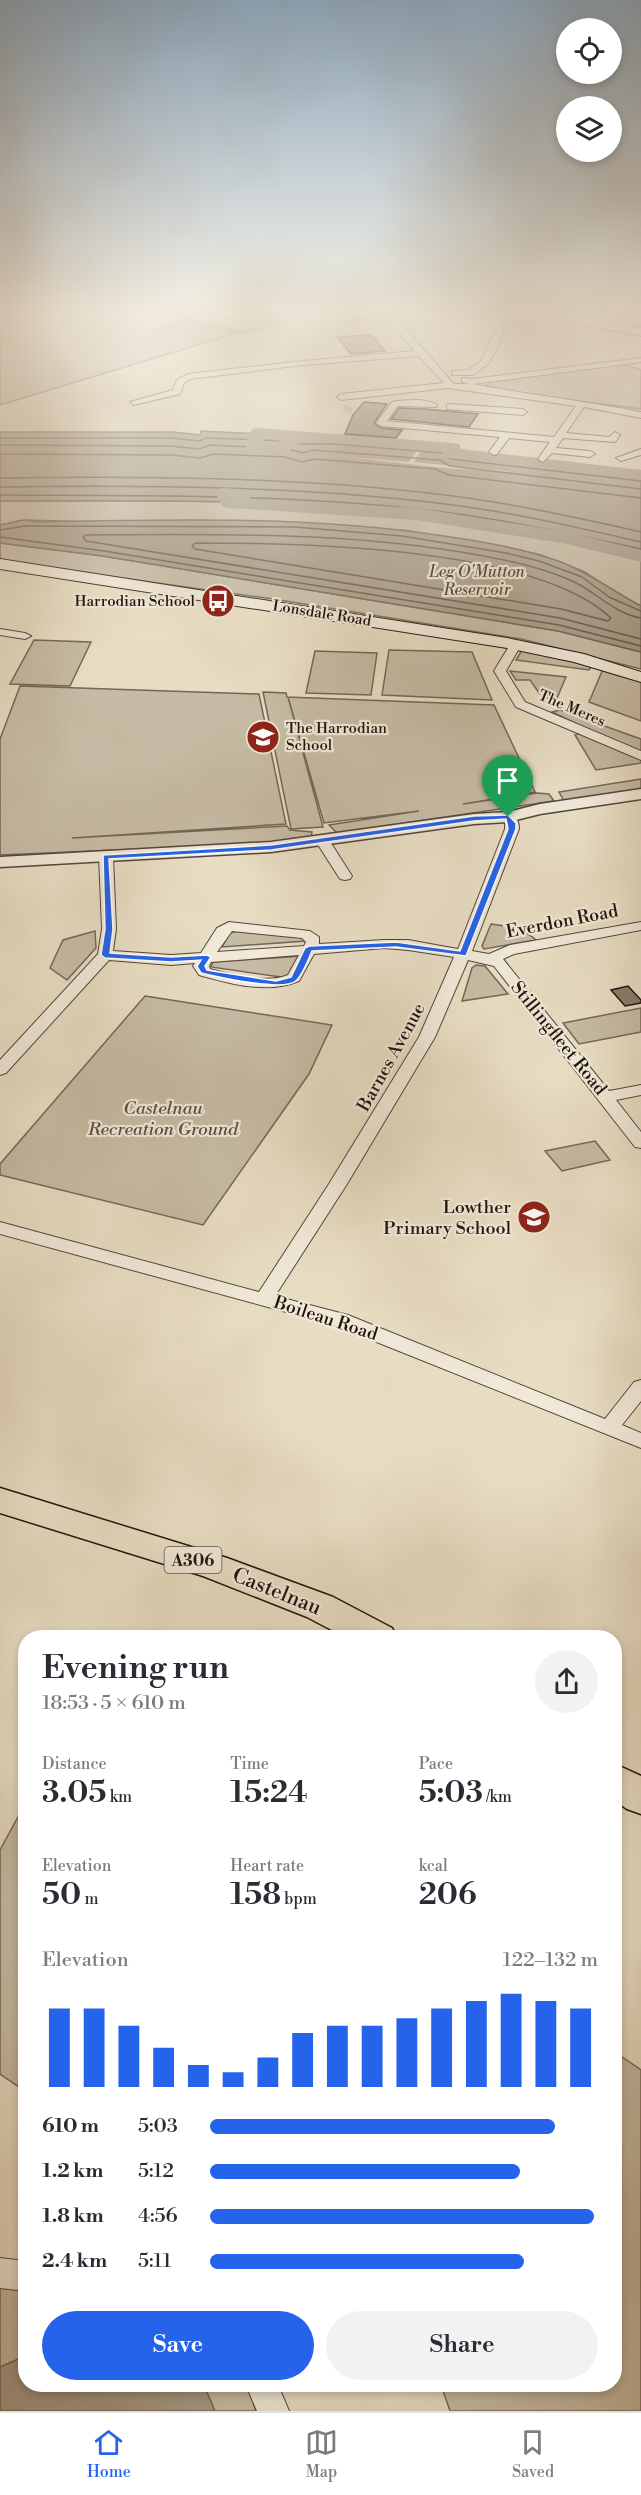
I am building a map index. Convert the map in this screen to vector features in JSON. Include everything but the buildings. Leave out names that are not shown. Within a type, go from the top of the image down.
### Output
[{"type":"main road","name":"Lonsdale Road","points":[[0,564],[269,604],[515,645],[578,657],[641,677]]},
{"type":"main road","name":"Castelnau","points":[[0,1500],[214,1567],[320,1607],[364,1630]]},
{"type":"main road","points":[[622,1785],[641,1797]]},
{"type":"street","points":[[386,424],[506,436],[612,440],[615,435]]},
{"type":"street","points":[[543,459],[567,424]]},
{"type":"street","points":[[494,452],[506,436]]},
{"type":"street","points":[[550,450],[590,454]]},
{"type":"street","points":[[621,458],[641,452]]},
{"type":"street","points":[[0,632],[25,636]]},
{"type":"street","name":"The Meres","points":[[515,645],[500,671],[520,704],[641,756]]},
{"type":"street","points":[[0,862],[257,849],[474,819],[508,817],[540,809],[641,794]]},
{"type":"street","name":"Barnes Avenue","points":[[264,1299],[344,1175],[427,1037],[463,954],[512,829],[512,823],[508,817]]},
{"type":"street","points":[[322,840],[345,876]]},
{"type":"street","points":[[0,1070],[105,955],[109,936],[105,856]]},
{"type":"street","points":[[229,926],[305,934],[312,937],[313,942],[309,948],[294,978],[289,982],[276,984],[204,972],[201,966],[222,931],[229,926]]},
{"type":"street","name":"Everdon Road","points":[[491,958],[510,950],[641,926]]},
{"type":"street","points":[[105,955],[171,960],[309,948],[396,944],[491,958]]},
{"type":"street","name":"Stillingfleet Road","points":[[491,958],[499,963],[641,1143]]},
{"type":"street","points":[[606,1097],[641,1090]]},
{"type":"street","name":"Boileau Road","points":[[0,1228],[341,1320],[641,1442]]},
{"type":"street","points":[[609,1428],[641,1387]]},
{"type":"street","points":[[0,2273],[18,2275]]},
{"type":"street","points":[[265,2392],[273,2411]]},
{"type":"green space","points":[[0,501],[261,503],[418,515],[502,527],[641,556],[641,606],[612,591],[585,572],[541,555],[507,547],[403,530],[24,520],[0,525]]},
{"type":"green space","points":[[0,543],[103,556],[558,631],[641,652],[641,669],[521,639],[273,599],[0,561]]},
{"type":"green space","points":[[34,640],[91,642],[70,686],[10,684]]},
{"type":"green space","points":[[389,650],[472,652],[492,700],[382,695]]},
{"type":"green space","points":[[522,650],[592,665],[589,670],[516,660]]},
{"type":"green space","points":[[315,651],[377,653],[371,695],[306,693]]},
{"type":"green space","points":[[603,669],[641,682],[641,721],[589,702]]},
{"type":"green space","points":[[510,671],[566,677],[555,703],[539,693],[530,680],[516,680]]},
{"type":"green space","points":[[20,686],[259,694],[286,824],[72,838],[287,826],[290,830],[312,832],[311,837],[278,843],[0,855],[0,739]]},
{"type":"green space","points":[[263,692],[286,693],[288,697],[323,827],[291,829]]},
{"type":"green space","points":[[288,697],[494,705],[535,792],[463,804],[537,793],[549,794],[554,801],[337,833],[329,825],[419,811],[324,823]]},
{"type":"green space","points":[[560,710],[641,739],[641,763],[596,770],[575,735],[587,729],[552,712]]},
{"type":"green space","points":[[641,779],[641,789],[564,801],[559,792]]},
{"type":"green space","points":[[491,924],[520,930],[536,940],[484,949],[482,946]]},
{"type":"green space","points":[[95,931],[96,948],[67,980],[50,968],[63,940]]},
{"type":"green space","points":[[237,931],[302,937],[306,941],[222,947],[230,933]]},
{"type":"green space","points":[[302,956],[293,975],[281,977],[211,967],[213,962]]},
{"type":"green space","points":[[476,965],[485,966],[508,994],[462,1001],[472,968]]},
{"type":"green space","name":"Castelnau Recreation Ground","points":[[145,996],[332,1025],[309,1074],[203,1225],[0,1175],[0,1164]]},
{"type":"green space","points":[[641,1008],[641,1032],[579,1044],[563,1023]]},
{"type":"green space","points":[[595,1141],[610,1160],[562,1171],[545,1151]]},
{"type":"green space","points":[[18,1817],[18,2086],[0,2074],[0,1850]]},
{"type":"green space","points":[[622,2057],[641,2070],[641,2411],[450,2411],[443,2392],[622,2392]]},
{"type":"green space","points":[[0,2286],[18,2287],[18,2392],[249,2392],[256,2411],[0,2411]]},
{"type":"water","points":[[201,431],[299,436],[297,439],[304,439],[307,436],[453,448],[450,453],[641,475],[641,556],[502,527],[366,510],[261,503],[0,501],[0,432],[173,432],[200,435]]},
{"type":"water","name":"Leg O'Mutton Reservoir","points":[[24,520],[37,522],[237,520],[287,522],[387,529],[453,537],[500,546],[572,566],[641,606],[641,652],[558,631],[103,556],[0,543],[0,525]]},
{"type":"water","points":[[18,2359],[18,2392],[207,2392],[215,2411],[0,2411],[0,2367]]},
{"type":"pier","points":[[421,445],[424,446],[414,462],[512,472],[443,468],[338,456],[409,462]]},
{"type":"waterway","points":[[283,448],[253,445],[258,433],[299,436],[296,439],[305,439],[307,436],[453,448],[450,453],[641,475]]},
{"type":"waterway","points":[[246,494],[224,493],[229,503],[417,514],[567,538],[641,556]]},
{"type":"place","name":"Harrodian School","points":[[218,601]]},
{"type":"place","name":"The Harrodian School","points":[[263,737]]},
{"type":"place","name":"Lowther Primary School","points":[[534,1217]]},
{"type":"route","points":[[486,817],[508,817],[513,825],[512,829],[463,954],[396,944],[309,948],[294,978],[289,982],[276,984],[204,972],[201,966],[207,957],[171,960],[105,955],[109,929],[105,856],[257,849],[486,817]]}]
